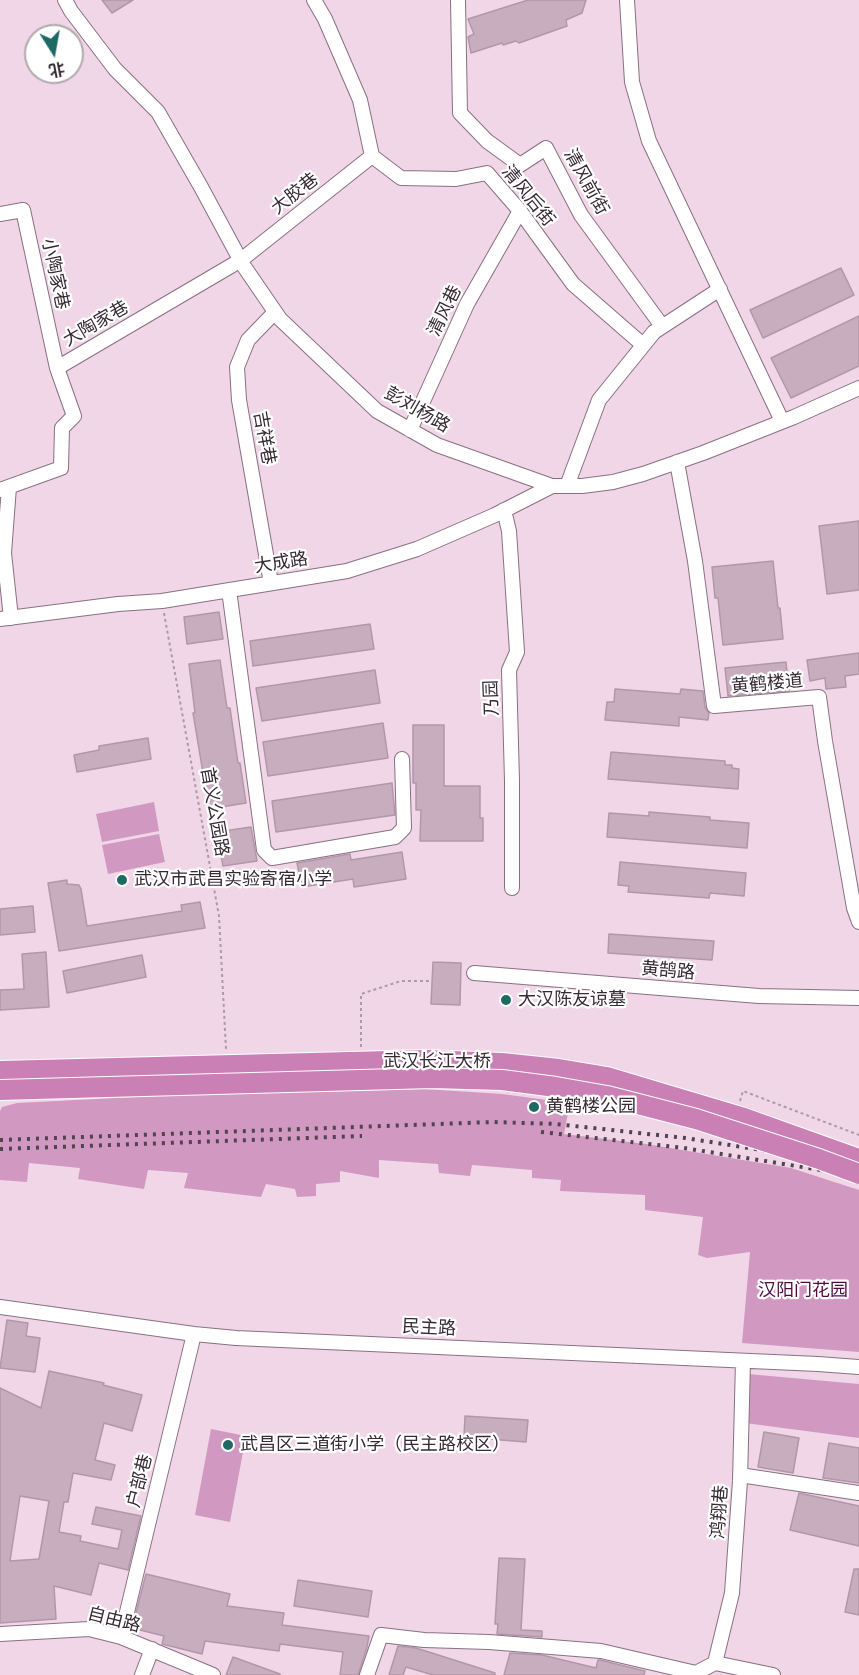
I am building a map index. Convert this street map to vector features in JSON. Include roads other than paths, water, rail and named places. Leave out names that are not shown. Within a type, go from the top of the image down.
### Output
[{"type":"highway","name":"武汉长江大桥","points":[[0,1071],[427,1060],[491,1062],[607,1077],[736,1115],[859,1159]]},
{"type":"highway","name":"武汉长江大桥","points":[[0,1090],[432,1078],[502,1080],[607,1096],[696,1119],[859,1174]]},
{"type":"street","name":"彭刘杨路","points":[[65,0],[71,12],[116,69],[158,112],[241,261],[280,319],[377,411],[437,445],[552,486],[582,486],[613,482],[703,453],[859,388]]},
{"type":"street","points":[[314,0],[325,19],[360,100],[372,156]]},
{"type":"street","name":"清风前街","points":[[459,0],[460,113],[487,141],[520,165],[546,148],[581,214],[662,327]]},
{"type":"street","points":[[627,0],[632,82],[649,141],[782,421]]},
{"type":"street","name":"大胶巷","points":[[241,261],[372,156]]},
{"type":"street","name":"清风后街","points":[[372,156],[401,178],[456,179],[487,172],[520,211],[573,284],[643,345]]},
{"type":"street","name":"小陶家巷","points":[[0,214],[23,210],[57,368]]},
{"type":"street","name":"清风巷","points":[[410,430],[466,304],[520,211]]},
{"type":"street","name":"大陶家巷","points":[[4,488],[61,468],[62,428],[74,416],[57,368],[241,261]]},
{"type":"street","points":[[567,486],[599,400],[654,332],[720,289]]},
{"type":"street","name":"吉祥巷","points":[[271,583],[239,400],[237,367],[248,340],[275,312]]},
{"type":"street","name":"黄鹤楼道","points":[[677,462],[695,561],[714,706],[819,697],[854,908],[859,922]]},
{"type":"street","name":"大成路","points":[[6,618],[162,601],[347,571],[407,552],[504,510],[552,486]]},
{"type":"street","points":[[4,488],[6,618]]},
{"type":"street","name":"乃园","points":[[504,510],[509,531],[518,652],[509,670],[512,888]]},
{"type":"street","points":[[229,590],[264,850],[272,858],[395,837],[404,828],[402,759]]},
{"type":"street","name":"黄鹄路","points":[[474,973],[759,996],[859,998]]},
{"type":"street","name":"民主路","points":[[0,1307],[236,1338],[859,1367]]},
{"type":"street","name":"户部巷","points":[[121,1636],[194,1334]]},
{"type":"street","name":"鸿翔巷","points":[[715,1663],[732,1593],[740,1475],[743,1361]]},
{"type":"street","points":[[740,1475],[859,1493]]},
{"type":"street","name":"自由路","points":[[0,1634],[89,1629],[121,1636],[210,1674]]},
{"type":"street","points":[[367,1675],[381,1635],[424,1640],[489,1642],[601,1651],[696,1672],[715,1663],[773,1675]]},
{"type":"street","points":[[142,1675],[152,1649]]},
{"type":"railway","points":[[0,1140],[493,1122],[556,1124],[685,1138],[859,1169]]},
{"type":"railway","points":[[541,1132],[684,1148],[821,1170]]},
{"type":"railway","points":[[0,1149],[362,1136]]},
{"type":"place","name":"武汉市武昌实验寄宿小学","points":[[122,880]]},
{"type":"place","name":"大汉陈友谅墓","points":[[506,1000]]},
{"type":"place","name":"黄鹤楼公园","points":[[534,1107]]},
{"type":"place","name":"武昌区三道街小学（民主路校区）","points":[[228,1445]]},
{"type":"park label","name":"汉阳门花园","points":[[803,1291]]}]
